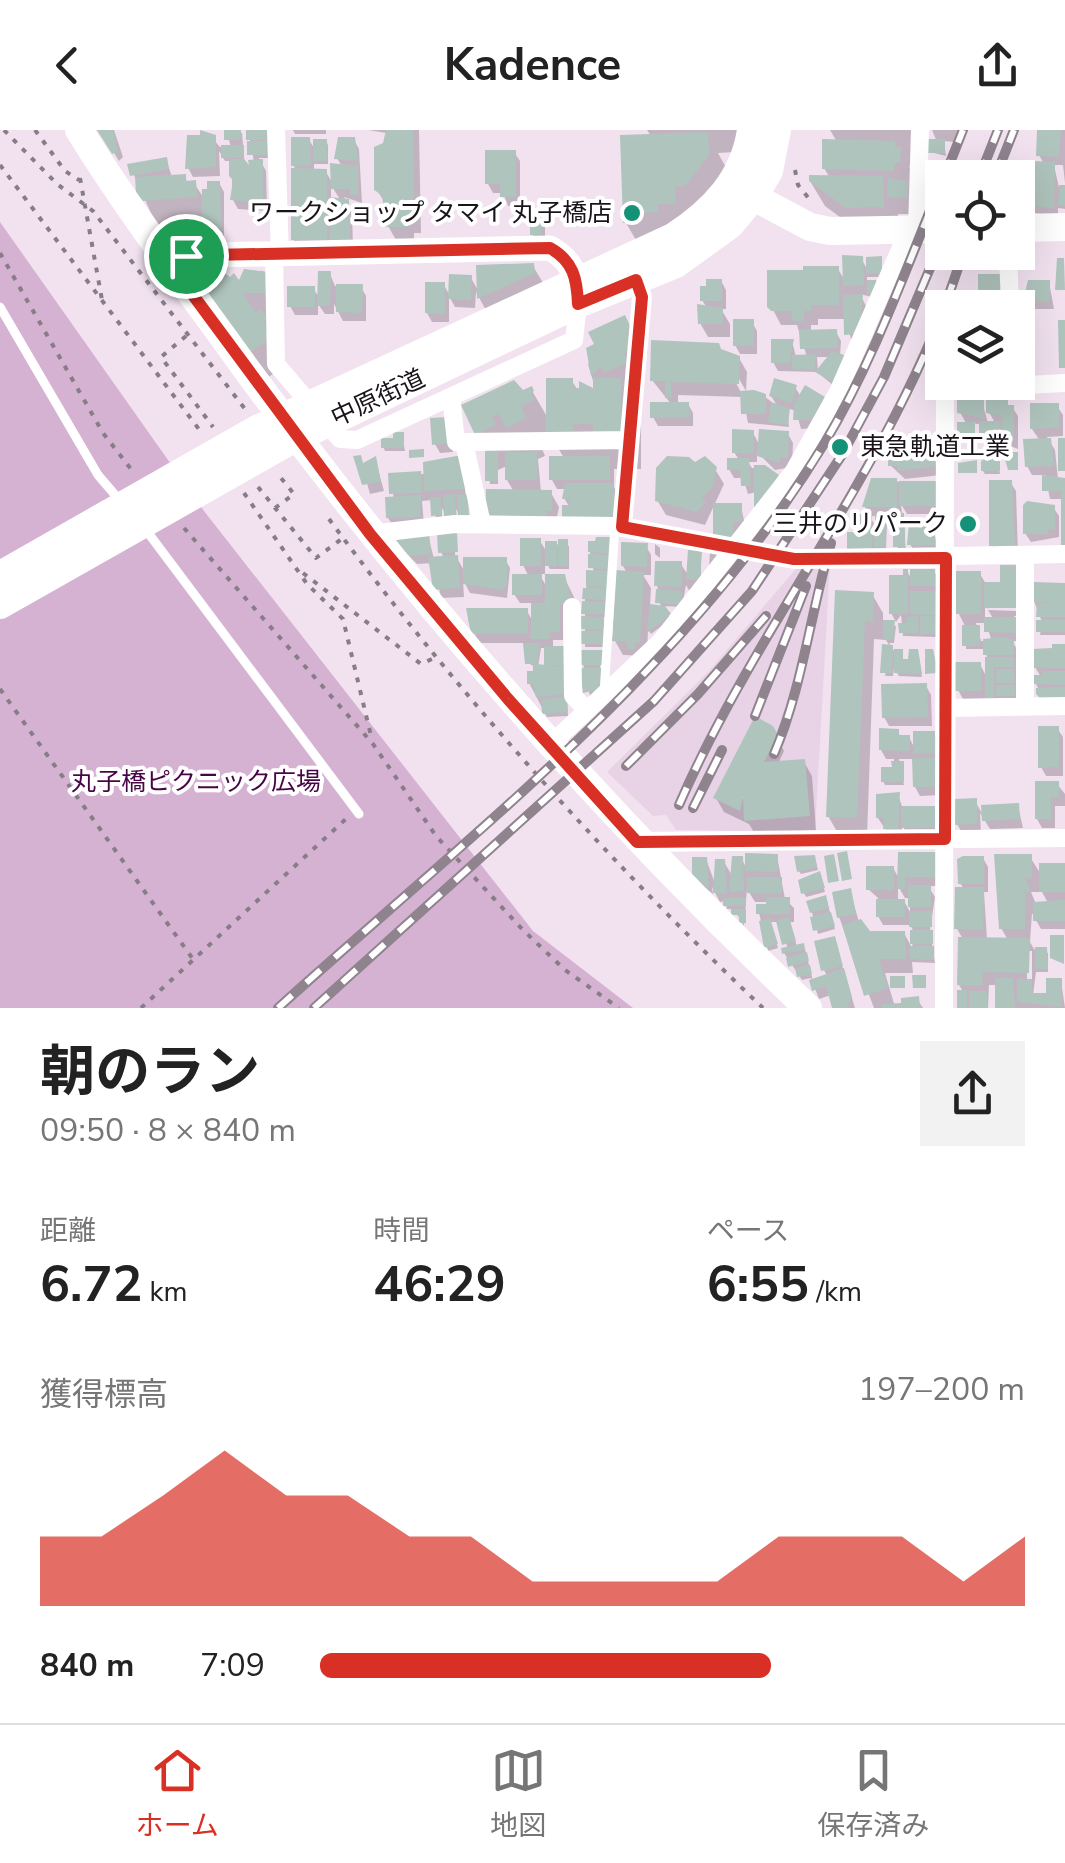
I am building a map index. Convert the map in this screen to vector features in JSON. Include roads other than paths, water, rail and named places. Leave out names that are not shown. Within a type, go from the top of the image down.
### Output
[{"type":"main road","points":[[79,130],[268,418],[356,536],[637,842],[808,1008]]},
{"type":"main road","points":[[743,190],[752,130]]},
{"type":"main road","points":[[743,190],[769,171],[777,130]]},
{"type":"main road","points":[[743,190],[820,229],[923,229]]},
{"type":"main road","name":"中原街道","points":[[578,293],[636,280],[676,264],[707,244],[743,190]]},
{"type":"main road","name":"中原街道","points":[[0,574],[268,418],[430,361],[578,293],[743,190]]},
{"type":"main road","points":[[1035,228],[1065,227]]},
{"type":"main road","name":"中原街道","points":[[0,605],[268,418]]},
{"type":"street","points":[[164,256],[277,256],[550,248],[567,258],[578,293],[574,340],[358,440],[340,439],[268,418],[277,256],[276,130]]},
{"type":"street","points":[[550,745],[661,642],[794,471],[923,229],[920,130]]},
{"type":"street","points":[[618,527],[642,297],[636,280]]},
{"type":"street","points":[[1035,384],[1065,384]]},
{"type":"street","points":[[451,397],[456,442],[629,440]]},
{"type":"street","points":[[944,1008],[945,400]]},
{"type":"street","points":[[464,442],[482,524]]},
{"type":"street","points":[[356,536],[482,524],[618,527],[794,559],[1065,554]]},
{"type":"street","points":[[1025,555],[1025,707]]},
{"type":"street","points":[[572,607],[573,696],[587,710]]},
{"type":"street","points":[[945,708],[1065,706]]},
{"type":"street","points":[[637,842],[1065,838]]},
{"type":"lane","points":[[0,307],[98,475],[197,593],[355,814]]},
{"type":"lane","points":[[604,694],[618,527]]},
{"type":"railway","points":[[951,160],[963,130]]},
{"type":"railway","points":[[986,160],[998,130]]},
{"type":"railway","points":[[1002,160],[1014,130]]},
{"type":"railway","points":[[278,1008],[572,745],[708,603],[769,526],[842,413],[925,223]]},
{"type":"railway","points":[[314,1008],[654,701],[752,591],[842,455],[884,377],[929,270]]},
{"type":"railway","points":[[679,805],[712,735],[905,395],[957,270]]},
{"type":"railway","points":[[774,754],[792,702],[831,543]]},
{"type":"railway","points":[[755,716],[806,586]]},
{"type":"railway","points":[[626,766],[698,694],[766,616]]},
{"type":"railway","points":[[693,808],[722,750]]},
{"type":"place","name":"ワークショップ タマイ 丸子橋店","points":[[632,213]]},
{"type":"place","name":"東急軌道工業","points":[[840,447]]},
{"type":"place","name":"三井のリパーク","points":[[968,524]]},
{"type":"park label","name":"丸子橋ピクニック広場","points":[[196,782]]}]
